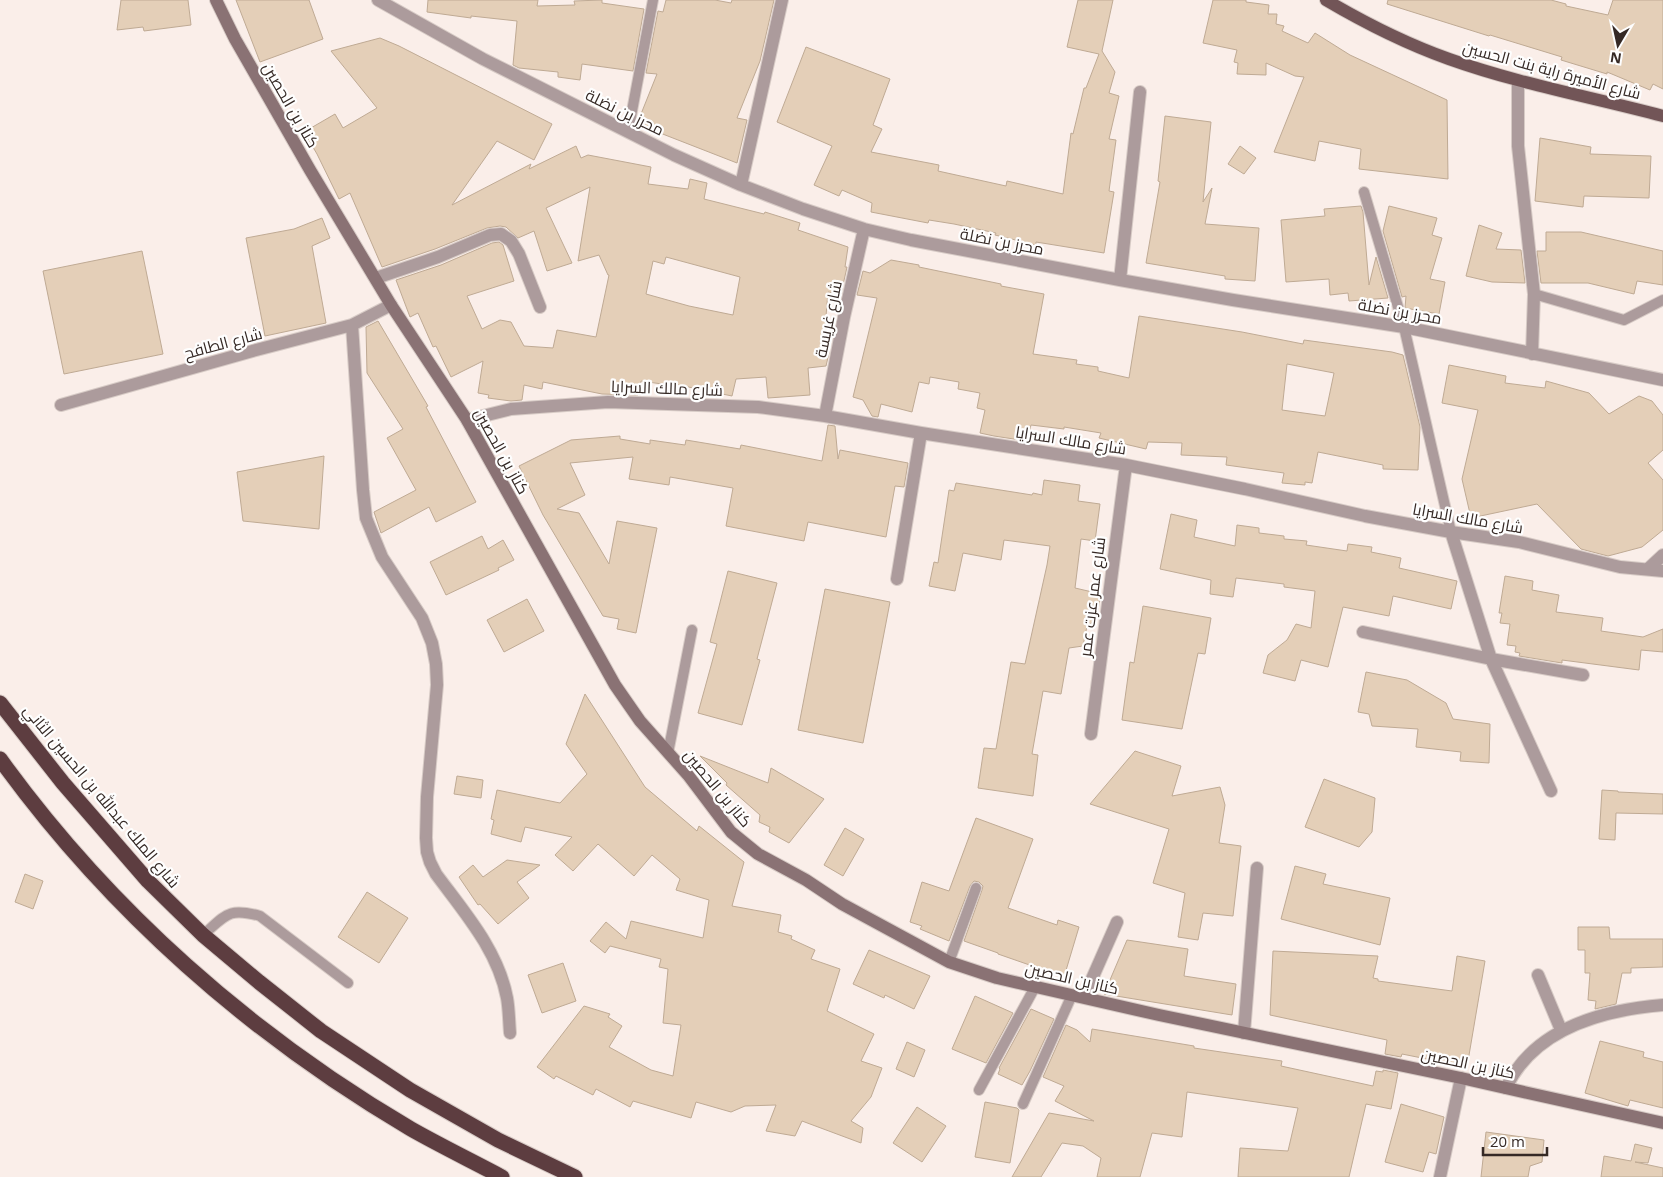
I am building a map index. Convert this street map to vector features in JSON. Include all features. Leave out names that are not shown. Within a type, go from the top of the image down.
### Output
[{"type":"highway","name":"شارع الملك عبدالله بن الحسين الثاني","points":[[0,703],[63,783],[148,881],[203,935],[321,1032],[410,1090],[498,1140],[576,1177]]},
{"type":"highway","points":[[0,759],[65,841],[121,903],[179,959],[238,1010],[331,1077],[411,1129],[502,1177]]},
{"type":"main road","name":"شارع الأميرة راية بنت الحسين","points":[[1326,0],[1391,34],[1448,59],[1518,81],[1663,116]]},
{"type":"street","name":"كناز بن الحصين","points":[[216,0],[235,39],[310,170],[391,305],[467,420],[615,686],[640,721],[688,775],[731,832],[758,854],[806,880],[842,904],[949,962],[997,978],[1159,1015],[1461,1078],[1663,1123]]},
{"type":"street","name":"محرز بن نضلة","points":[[378,0],[483,59],[674,155],[802,208],[864,229],[1120,280],[1404,327],[1663,380]]},
{"type":"street","points":[[742,184],[782,0]]},
{"type":"street","points":[[1518,81],[1518,146],[1534,294],[1532,354]]},
{"type":"street","points":[[1120,280],[1140,92]]},
{"type":"street","name":"شارع غريسة","points":[[825,416],[844,317],[864,229]]},
{"type":"street","points":[[376,278],[438,257],[490,235],[501,234],[511,241],[519,254],[540,308]]},
{"type":"street","name":"شارع الطافح","points":[[61,405],[352,325],[391,305]]},
{"type":"street","points":[[352,325],[366,518],[382,557],[422,618],[432,644],[436,664],[437,685],[427,797],[427,852],[436,874],[484,941],[496,962],[507,998],[510,1033]]},
{"type":"street","name":"شارع مالك السرايا","points":[[467,420],[511,409],[608,402],[758,407],[825,416],[1126,465],[1365,516],[1519,542],[1620,568],[1663,571]]},
{"type":"street","points":[[897,579],[921,433]]},
{"type":"street","name":"شارع عمر عزت عمر","points":[[1091,734],[1126,465]]},
{"type":"street","points":[[1451,532],[1491,659],[1551,791]]},
{"type":"street","points":[[1648,569],[1663,556]]},
{"type":"street","points":[[1363,632],[1491,659],[1583,675]]},
{"type":"street","points":[[1244,1033],[1257,868]]},
{"type":"street","points":[[1078,996],[1117,922]]},
{"type":"street","points":[[1538,975],[1560,1030]]},
{"type":"street","points":[[1506,1088],[1521,1062],[1560,1030],[1592,1017],[1640,1007],[1663,1005]]},
{"type":"street","points":[[1440,1177],[1461,1078]]},
{"type":"lane","points":[[628,132],[653,0]]},
{"type":"lane","points":[[1364,192],[1404,327],[1451,532]]},
{"type":"lane","points":[[1534,294],[1624,320],[1663,300]]},
{"type":"lane","points":[[668,753],[692,630]]},
{"type":"lane","points":[[949,962],[976,888]]},
{"type":"lane","points":[[203,935],[229,913],[245,912],[260,916],[348,983]]},
{"type":"lane","points":[[978,1090],[1035,987]]},
{"type":"lane","points":[[1023,1104],[1078,996]]},
{"type":"building","points":[[121,0],[188,0],[191,25],[144,31],[143,27],[117,30]]},
{"type":"building","points":[[236,0],[309,0],[323,39],[260,62]]},
{"type":"building","points":[[428,0],[538,0],[537,6],[575,5],[574,1],[602,0],[602,3],[644,9],[633,71],[582,64],[580,80],[558,77],[558,72],[519,68],[513,65],[517,21],[471,16],[471,18],[427,12]]},
{"type":"building","points":[[666,0],[715,0],[731,3],[732,0],[774,0],[760,61],[737,118],[747,120],[737,163],[637,124],[657,74],[646,73],[658,11],[663,12]]},
{"type":"building","points":[[1078,0],[1113,0],[1102,51],[1115,72],[1109,93],[1119,96],[1109,139],[1116,140],[1109,191],[1114,192],[1104,253],[1036,242],[1036,245],[995,235],[996,233],[954,224],[929,220],[928,223],[871,212],[872,203],[842,190],[839,196],[814,185],[832,146],[777,122],[806,47],[890,79],[873,125],[882,129],[871,152],[939,165],[938,171],[1006,186],[1007,181],[1063,194],[1071,133],[1073,134],[1084,88],[1086,88],[1099,54],[1067,47]]},
{"type":"building","points":[[1213,0],[1246,0],[1246,2],[1269,5],[1268,14],[1277,14],[1276,24],[1284,26],[1282,31],[1308,43],[1315,33],[1350,55],[1447,100],[1448,179],[1359,169],[1361,149],[1319,141],[1315,161],[1274,152],[1304,77],[1295,76],[1266,63],[1266,75],[1237,74],[1238,63],[1234,62],[1237,50],[1203,43]]},
{"type":"building","points":[[1388,0],[1551,0],[1566,4],[1566,6],[1608,15],[1613,0],[1663,0],[1663,89],[1653,84],[1650,90],[1607,72],[1607,74],[1561,60],[1562,57],[1387,4]]},
{"type":"building","points":[[380,38],[552,124],[534,160],[497,141],[452,205],[531,164],[529,169],[576,146],[581,158],[588,155],[651,167],[648,184],[688,189],[690,179],[707,183],[704,199],[764,214],[765,212],[800,223],[798,230],[848,247],[845,267],[847,267],[841,294],[828,292],[826,316],[829,353],[826,366],[808,368],[810,395],[768,398],[766,377],[736,379],[732,396],[669,383],[669,385],[641,381],[638,395],[602,394],[543,382],[542,389],[524,385],[522,400],[511,401],[488,398],[489,395],[478,393],[483,361],[451,377],[436,346],[433,347],[418,313],[410,317],[396,280],[441,265],[492,243],[499,242],[503,245],[514,281],[467,296],[482,329],[500,320],[511,322],[524,346],[553,348],[557,330],[596,337],[609,275],[599,255],[578,261],[590,187],[546,208],[572,263],[547,271],[534,231],[518,238],[506,227],[500,226],[487,228],[435,249],[382,267],[350,193],[339,199],[304,132],[335,114],[343,128],[377,108],[331,51]],"holes":[[[666,257],[740,277],[733,315],[689,306],[646,294],[653,261],[664,264]]]},
{"type":"building","points":[[1165,116],[1211,122],[1203,202],[1212,188],[1205,224],[1259,228],[1255,281],[1225,279],[1225,276],[1146,263],[1160,182],[1158,181]]},
{"type":"building","points":[[1540,138],[1591,147],[1590,154],[1651,156],[1649,198],[1584,196],[1583,207],[1535,201]]},
{"type":"building","points":[[1240,146],[1256,158],[1244,174],[1228,164]]},
{"type":"building","points":[[1361,206],[1369,285],[1376,257],[1388,298],[1349,301],[1348,293],[1330,295],[1329,279],[1286,282],[1281,220],[1325,216],[1324,209]]},
{"type":"building","points":[[1389,206],[1437,218],[1432,235],[1442,238],[1430,279],[1445,282],[1439,314],[1405,308],[1406,296],[1402,297],[1383,231]]},
{"type":"building","points":[[322,218],[330,238],[312,246],[326,323],[265,336],[246,238],[294,229]]},
{"type":"building","points":[[1479,225],[1502,233],[1496,249],[1521,250],[1525,283],[1492,282],[1466,276]]},
{"type":"building","points":[[1546,232],[1581,232],[1663,251],[1663,285],[1637,281],[1634,294],[1588,283],[1541,283],[1537,251],[1546,251]]},
{"type":"building","points":[[142,251],[163,354],[64,374],[43,271]]},
{"type":"building","points":[[891,260],[1001,284],[1001,286],[1044,294],[1033,354],[1077,360],[1076,364],[1098,367],[1098,371],[1129,378],[1139,316],[1242,332],[1303,344],[1304,340],[1403,355],[1420,427],[1418,470],[1383,469],[1383,465],[1318,452],[1312,483],[1305,482],[1305,485],[1282,483],[1284,473],[1226,465],[1227,457],[1181,455],[1182,443],[1148,442],[1146,449],[1099,438],[1101,433],[1064,427],[1064,429],[1031,425],[1027,441],[994,436],[980,433],[985,410],[977,408],[980,393],[958,389],[959,382],[930,377],[929,384],[919,382],[912,412],[881,404],[878,417],[872,416],[863,400],[853,397],[877,298],[857,295],[863,271],[870,273]],"holes":[[[1287,364],[1334,373],[1325,416],[1282,410]]]},
{"type":"building","points":[[378,321],[428,406],[426,407],[476,502],[436,522],[429,507],[381,533],[374,512],[416,490],[387,438],[403,429],[367,373],[366,327]]},
{"type":"building","points":[[1449,365],[1506,376],[1505,383],[1545,388],[1546,381],[1589,393],[1609,414],[1639,396],[1652,401],[1663,415],[1663,450],[1648,463],[1663,480],[1663,530],[1642,547],[1608,556],[1581,549],[1537,504],[1471,518],[1462,479],[1478,410],[1442,403]]},
{"type":"building","points":[[828,425],[835,426],[838,459],[840,450],[908,463],[904,487],[895,486],[886,537],[808,522],[804,541],[726,526],[733,488],[670,477],[669,485],[629,479],[633,457],[570,463],[585,495],[557,509],[579,513],[609,564],[617,521],[657,528],[636,633],[617,629],[619,619],[603,616],[543,515],[519,466],[571,440],[620,436],[620,439],[650,444],[650,440],[685,445],[686,440],[740,449],[741,445],[822,461]]},
{"type":"building","points":[[324,456],[319,529],[243,521],[237,472]]},
{"type":"building","points":[[1044,480],[1080,485],[1078,501],[1100,504],[1095,541],[1081,539],[1075,588],[1101,594],[1096,620],[1087,626],[1083,646],[1069,648],[1061,694],[1043,691],[1032,754],[1038,755],[1033,796],[978,788],[984,748],[996,749],[1011,662],[1025,664],[1050,546],[1004,540],[1001,560],[963,553],[955,591],[929,586],[934,562],[938,563],[949,490],[954,491],[956,483],[1042,495]]},
{"type":"building","points":[[1171,514],[1197,520],[1194,537],[1235,546],[1237,525],[1259,528],[1259,533],[1284,536],[1284,539],[1307,541],[1306,545],[1347,551],[1348,544],[1372,547],[1371,552],[1401,558],[1399,568],[1457,581],[1451,609],[1393,596],[1389,616],[1343,607],[1328,667],[1301,660],[1295,681],[1263,673],[1268,655],[1287,640],[1296,624],[1311,628],[1315,591],[1284,587],[1284,584],[1236,578],[1233,597],[1210,594],[1211,580],[1160,569]]},
{"type":"building","points":[[482,536],[488,549],[503,540],[514,560],[498,568],[499,570],[446,595],[430,562]]},
{"type":"building","points":[[728,571],[777,583],[757,659],[760,660],[742,725],[698,713],[717,644],[710,642]]},
{"type":"building","points":[[1505,576],[1533,581],[1532,590],[1559,595],[1556,612],[1603,618],[1601,631],[1643,637],[1663,629],[1663,652],[1641,650],[1639,670],[1562,660],[1562,663],[1519,656],[1520,653],[1515,652],[1516,646],[1507,645],[1510,624],[1500,623],[1502,613],[1499,613]]},
{"type":"building","points":[[825,589],[890,602],[863,743],[798,730]]},
{"type":"building","points":[[527,599],[544,631],[504,652],[487,620]]},
{"type":"building","points":[[1143,606],[1211,618],[1205,654],[1198,653],[1182,729],[1122,720],[1130,662],[1134,663]]},
{"type":"building","points":[[1366,672],[1407,680],[1446,703],[1453,719],[1490,724],[1489,763],[1460,761],[1461,752],[1416,747],[1418,729],[1372,726],[1369,714],[1358,712]]},
{"type":"building","points":[[585,694],[645,787],[697,831],[699,826],[744,862],[732,906],[781,915],[778,932],[792,936],[791,939],[815,950],[811,959],[840,969],[827,1011],[874,1034],[861,1061],[882,1068],[871,1097],[851,1121],[863,1128],[861,1143],[802,1121],[795,1136],[766,1131],[776,1105],[745,1106],[731,1112],[696,1102],[691,1118],[633,1101],[630,1107],[596,1089],[593,1095],[556,1076],[554,1079],[537,1067],[584,1006],[610,1014],[608,1017],[622,1026],[609,1047],[651,1070],[673,1076],[681,1025],[663,1023],[668,969],[659,967],[661,959],[610,946],[605,953],[590,941],[606,922],[626,939],[631,921],[703,938],[709,900],[676,890],[680,879],[652,855],[634,876],[598,844],[573,871],[555,855],[572,837],[525,827],[521,842],[491,834],[494,820],[491,819],[497,790],[560,803],[587,774],[566,744]]},
{"type":"building","points":[[1135,751],[1181,766],[1172,796],[1220,787],[1225,805],[1219,843],[1241,846],[1233,916],[1203,913],[1198,940],[1178,937],[1185,893],[1153,883],[1169,829],[1090,804]]},
{"type":"building","points":[[700,756],[768,783],[771,768],[824,799],[789,843],[769,832],[770,827],[759,822],[760,815],[726,785],[727,783]]},
{"type":"building","points":[[457,776],[483,780],[481,798],[454,794]]},
{"type":"building","points":[[1324,779],[1375,798],[1372,832],[1359,847],[1305,827]]},
{"type":"building","points":[[1602,790],[1663,794],[1663,814],[1616,813],[1615,840],[1599,839]]},
{"type":"building","points":[[976,818],[1033,839],[1008,908],[1057,925],[1058,920],[1079,927],[1064,977],[964,941],[982,890],[983,886],[979,882],[974,881],[970,886],[949,941],[920,929],[922,926],[910,922],[922,882],[949,891]]},
{"type":"building","points":[[845,828],[864,839],[843,876],[824,865]]},
{"type":"building","points":[[507,860],[540,865],[517,882],[529,898],[498,924],[480,904],[478,905],[459,877],[473,865],[483,877]]},
{"type":"building","points":[[1295,866],[1326,874],[1323,884],[1390,898],[1380,945],[1281,919]]},
{"type":"building","points":[[25,874],[43,881],[33,909],[15,902]]},
{"type":"building","points":[[367,892],[408,918],[379,963],[338,937]]},
{"type":"building","points":[[1578,927],[1609,927],[1610,939],[1663,939],[1663,967],[1631,968],[1631,973],[1622,973],[1616,1004],[1595,1009],[1596,1001],[1588,1000],[1590,973],[1585,973],[1585,950],[1578,950]]},
{"type":"building","points":[[1127,940],[1188,949],[1184,976],[1236,984],[1232,1015],[1104,994]]},
{"type":"building","points":[[869,950],[930,976],[914,1009],[885,995],[884,998],[853,984]]},
{"type":"building","points":[[1273,951],[1378,956],[1373,978],[1378,979],[1378,981],[1452,991],[1457,956],[1485,961],[1467,1067],[1402,1054],[1401,1057],[1385,1054],[1387,1040],[1270,1015]]},
{"type":"building","points":[[563,963],[576,1001],[542,1013],[528,975]]},
{"type":"building","points":[[975,996],[1013,1013],[986,1063],[952,1049]]},
{"type":"building","points":[[1031,1009],[1054,1019],[1022,1085],[998,1074],[999,1068]]},
{"type":"building","points":[[1066,1025],[1077,1030],[1090,1042],[1092,1029],[1194,1046],[1194,1048],[1282,1061],[1281,1066],[1373,1086],[1376,1071],[1383,1072],[1383,1070],[1398,1073],[1391,1109],[1366,1104],[1349,1177],[1238,1177],[1240,1148],[1288,1151],[1298,1108],[1187,1092],[1182,1137],[1152,1133],[1140,1177],[1097,1177],[1101,1158],[1083,1146],[1062,1143],[1041,1177],[1012,1177],[1049,1113],[1094,1121],[1055,1101],[1064,1086],[1043,1077]]},
{"type":"building","points":[[1600,1041],[1644,1052],[1643,1057],[1663,1062],[1663,1108],[1630,1100],[1628,1106],[1585,1093]]},
{"type":"building","points":[[907,1042],[925,1050],[914,1077],[896,1069]]},
{"type":"building","points":[[985,1102],[1019,1110],[1010,1163],[975,1157]]},
{"type":"building","points":[[1401,1104],[1444,1117],[1436,1154],[1429,1152],[1423,1172],[1385,1162]]},
{"type":"building","points":[[917,1107],[946,1126],[922,1162],[893,1143]]},
{"type":"building","points":[[1486,1132],[1544,1140],[1542,1162],[1530,1166],[1528,1177],[1481,1177]]},
{"type":"building","points":[[1635,1144],[1652,1148],[1648,1163],[1635,1162],[1663,1168],[1663,1177],[1601,1177],[1604,1156],[1631,1161]]}]
